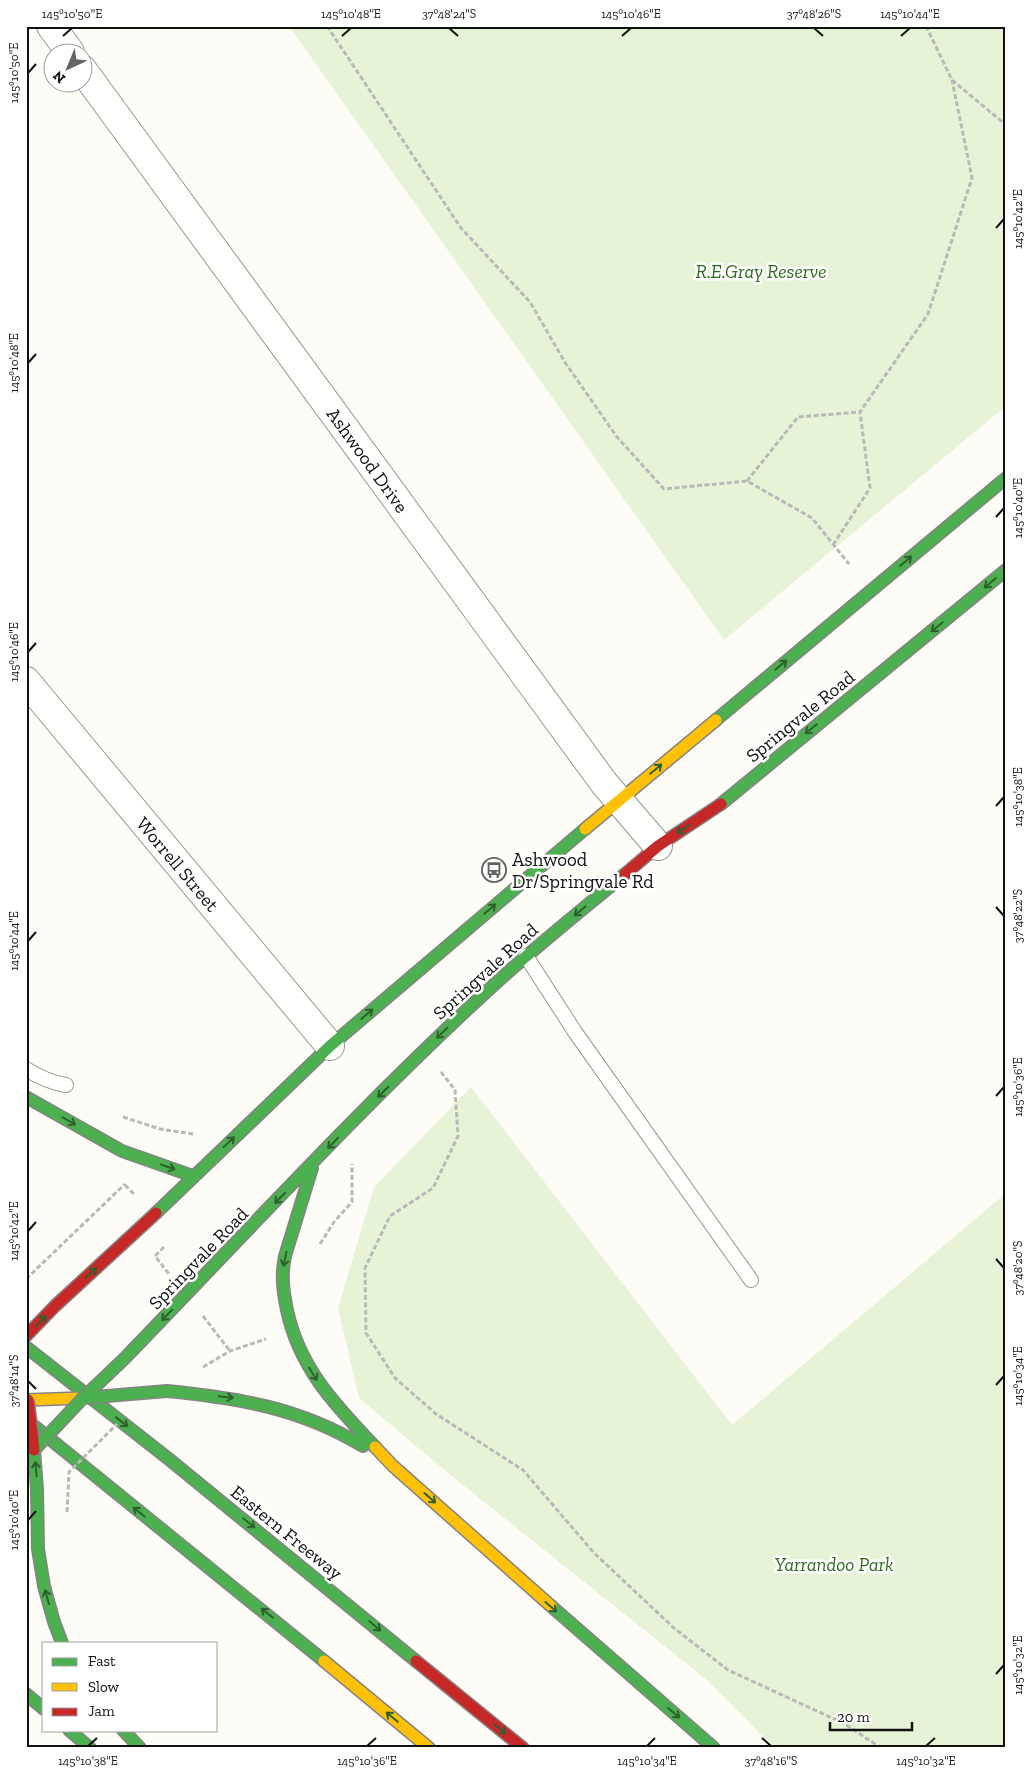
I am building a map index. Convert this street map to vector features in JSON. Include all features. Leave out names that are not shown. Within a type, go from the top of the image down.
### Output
[{"type":"highway","points":[[26,1336],[55,1306],[154,1215],[330,1046],[619,800],[1006,478]]},
{"type":"highway","name":"Springvale Road","points":[[34,1450],[314,1162],[470,1006],[526,956],[658,846],[723,802],[1006,570]]},
{"type":"highway","points":[[26,1097],[122,1151],[193,1176]]},
{"type":"highway","points":[[314,1162],[282,1271],[283,1292],[290,1331],[319,1384],[350,1421],[393,1466],[576,1629],[714,1748]]},
{"type":"highway","name":"Eastern Freeway","points":[[26,1347],[178,1466],[523,1748]]},
{"type":"highway","points":[[62,1642],[44,1586],[38,1549],[37,1489],[27,1397],[83,1398],[166,1391],[235,1398],[301,1416],[330,1428],[358,1442],[393,1466]]},
{"type":"highway","points":[[26,1420],[275,1620],[429,1748]]},
{"type":"highway","points":[[26,1694],[42,1707]]},
{"type":"highway","points":[[71,1732],[90,1748]]},
{"type":"highway","points":[[125,1732],[140,1748]]},
{"type":"street","points":[[51,26],[63,42]]},
{"type":"street","name":"Ashwood Drive","points":[[92,83],[604,783],[658,846]]},
{"type":"street","name":"Worrell Street","points":[[26,682],[330,1046]]},
{"type":"lane","points":[[526,956],[575,1032],[751,1280]]},
{"type":"lane","points":[[26,1068],[39,1077],[66,1085]]},
{"type":"path","points":[[327,26],[460,228],[530,302],[566,364],[617,437],[664,489],[747,481],[812,518],[849,564]]},
{"type":"path","points":[[833,545],[870,488],[860,412],[928,314],[972,178],[952,80],[926,26]]},
{"type":"path","points":[[952,80],[1006,125]]},
{"type":"path","points":[[747,481],[798,417],[860,412]]},
{"type":"path","points":[[455,1090],[458,1136],[433,1188],[390,1216],[365,1268],[366,1333],[395,1378],[436,1414],[523,1470],[594,1553],[674,1628],[728,1670],[845,1724],[881,1748]]},
{"type":"path","points":[[116,1114],[160,1129],[193,1134]]},
{"type":"path","points":[[26,1279],[125,1185],[133,1193]]},
{"type":"path","points":[[67,1512],[69,1472],[117,1423]]},
{"type":"green space","name":"R.E.Gray Reserve","points":[[289,26],[1006,26],[1006,406],[724,640]]},
{"type":"green space","name":"Yarrandoo Park","points":[[471,1087],[732,1425],[1006,1193],[1006,1748],[774,1748],[707,1680],[448,1473],[359,1398],[338,1308],[374,1187]]},
{"type":"traffic: fast","points":[[716,720],[1006,478]]},
{"type":"traffic: fast","points":[[721,804],[1006,570]]},
{"type":"traffic: fast","points":[[156,1213],[330,1046],[585,829]]},
{"type":"traffic: fast","points":[[124,1359],[308,1167],[449,1026],[545,940],[625,874]]},
{"type":"traffic: fast","points":[[26,1097],[122,1151],[193,1176]]},
{"type":"traffic: fast","points":[[312,1168],[285,1256],[283,1283],[287,1310],[300,1350],[310,1368],[333,1401],[375,1447]]},
{"type":"traffic: fast","points":[[26,1347],[170,1460],[416,1661]]},
{"type":"traffic: fast","points":[[34,1450],[83,1398],[124,1359]]},
{"type":"traffic: fast","points":[[167,1391],[219,1397],[268,1407],[316,1422],[363,1446]]},
{"type":"traffic: fast","points":[[83,1398],[167,1391]]},
{"type":"traffic: fast","points":[[29,1422],[324,1661]]},
{"type":"traffic: fast","points":[[34,1450],[38,1549],[44,1586],[62,1642]]},
{"type":"traffic: fast","points":[[551,1606],[714,1748]]},
{"type":"traffic: fast","points":[[26,1694],[42,1707]]},
{"type":"traffic: fast","points":[[71,1732],[90,1748]]},
{"type":"traffic: fast","points":[[125,1732],[140,1748]]},
{"type":"traffic: slow","points":[[585,829],[716,720]]},
{"type":"traffic: slow","points":[[26,1400],[83,1398]]},
{"type":"traffic: slow","points":[[375,1447],[393,1466],[551,1606]]},
{"type":"traffic: slow","points":[[324,1661],[429,1748]]},
{"type":"traffic: jam","points":[[625,874],[658,846],[721,804]]},
{"type":"traffic: jam","points":[[26,1336],[55,1306],[156,1213]]},
{"type":"traffic: jam","points":[[28,1400],[34,1450]]},
{"type":"traffic: jam","points":[[416,1661],[523,1748]]},
{"type":"place","name":"Ashwood Dr/Springvale Rd","points":[[494,870]]}]
